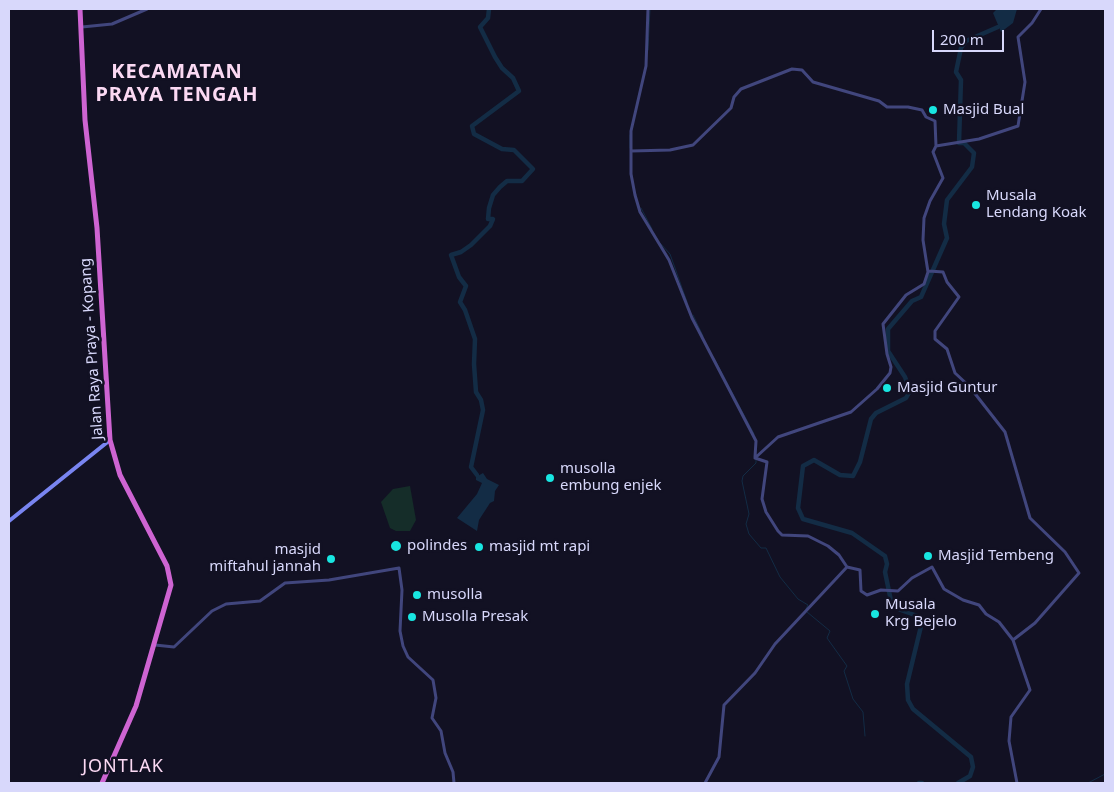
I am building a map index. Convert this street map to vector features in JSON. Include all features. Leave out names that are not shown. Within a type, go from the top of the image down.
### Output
[{"type":"highway","name":"Jalan Raya Praya - Kopang","points":[[80,9],[85,120],[97,228],[110,440],[125,486],[169,571],[170,592],[136,706],[102,783]]},
{"type":"main road","points":[[9,521],[110,440]]},
{"type":"street","points":[[82,27],[112,24],[147,9]]},
{"type":"street","points":[[648,9],[646,66],[631,131],[630,174],[640,212],[669,260],[692,318],[756,441],[755,458]]},
{"type":"street","points":[[936,146],[979,139],[1018,126],[1024,84],[1018,37],[1032,23],[1041,9]]},
{"type":"street","points":[[631,151],[678,149],[693,145],[730,108],[734,97],[741,89],[752,83],[773,78],[792,69],[802,70],[812,82],[879,101],[887,107],[908,107],[922,110],[926,117],[935,121],[936,146],[933,152],[943,178],[930,201],[924,218],[923,240],[929,271],[924,284],[906,295],[883,324],[886,351],[891,367],[880,386],[851,412],[778,437],[755,458]]},
{"type":"street","points":[[929,271],[940,271],[959,298],[942,318],[935,331],[935,339],[948,350],[955,373],[970,388],[1005,432],[1030,518],[1065,552],[1079,573],[1035,623],[1014,640]]},
{"type":"street","points":[[755,458],[767,462],[762,499],[766,512],[778,531],[782,535],[808,536],[828,546],[839,555],[847,567]]},
{"type":"street","points":[[847,567],[857,568],[860,571],[863,593],[867,595],[886,591],[894,592],[915,575],[932,566],[944,589],[963,600],[979,605],[986,614],[999,622],[1014,640],[1030,690],[1011,717],[1009,741],[1017,783]]},
{"type":"street","points":[[705,783],[718,761],[722,714],[725,704],[756,673],[775,644],[847,567]]},
{"type":"street","points":[[155,645],[174,648],[212,611],[226,604],[260,602],[285,583],[329,580],[400,568],[402,590],[400,631],[403,646],[408,657],[434,683],[436,698],[432,718],[441,732],[445,753],[453,772],[454,783]]},
{"type":"green space","points":[[410,486],[416,520],[410,531],[396,531],[390,528],[381,502],[393,489]]},
{"type":"water","points":[[997,9],[1017,9],[1013,23],[1001,32],[993,13]]},
{"type":"water","points":[[483,473],[487,479],[499,485],[495,491],[494,501],[490,503],[479,520],[477,531],[457,518],[477,494],[482,483],[476,480],[476,477]]},
{"type":"waterway","points":[[477,475],[471,467],[483,410],[481,400],[476,392],[475,339],[465,310],[460,302],[466,286],[459,277],[451,255],[461,252],[471,245],[490,226],[493,219],[488,219],[489,208],[493,195],[500,187],[507,181],[522,181],[533,169],[514,150],[502,149],[474,134],[472,126],[519,91],[513,78],[502,68],[495,57],[480,27],[488,18],[489,9]]},
{"type":"waterway","points":[[648,50],[650,9]]},
{"type":"waterway","points":[[958,783],[970,776],[973,767],[971,757],[913,709],[908,700],[907,684],[923,618],[898,609],[891,601],[885,572],[887,564],[885,556],[852,533],[803,519],[798,508],[803,466],[814,460],[840,475],[853,476],[860,462],[871,419],[876,413],[906,398],[910,391],[905,377],[888,351],[888,329],[912,301],[921,297],[947,238],[944,224],[947,200],[972,167],[974,153],[964,143],[959,143],[961,80],[956,72],[961,48],[966,41],[998,27]]},
{"type":"waterway","points":[[630,135],[630,148]]},
{"type":"waterway","points":[[641,208],[652,229]]},
{"type":"waterway","points":[[660,243],[670,254],[687,302]]},
{"type":"waterway","points":[[693,315],[703,336]]},
{"type":"waterway","points":[[714,358],[754,434]]},
{"type":"waterway","points":[[756,460],[756,463],[743,476],[742,481],[749,514],[746,524],[749,534],[761,548],[766,548],[780,577],[798,599],[808,605],[806,609]]},
{"type":"waterway","points":[[807,612],[830,631],[827,638],[847,666],[844,671],[853,699],[863,712],[865,736]]},
{"type":"waterway","points":[[1088,783],[1105,774]]},
{"type":"place","name":"Masjid Bual","points":[[933,110]]},
{"type":"place","name":"Musala Lendang Koak","points":[[976,205]]},
{"type":"place","name":"Masjid Guntur","points":[[887,388]]},
{"type":"place","name":"musolla embung enjek","points":[[550,478]]},
{"type":"place","name":"polindes","points":[[396,546]]},
{"type":"place","name":"masjid mt rapi","points":[[479,547]]},
{"type":"place","name":"Masjid Tembeng","points":[[928,556]]},
{"type":"place","name":"masjid miftahul jannah","points":[[331,559]]},
{"type":"place","name":"musolla","points":[[417,595]]},
{"type":"place","name":"Musala Krg Bejelo","points":[[875,614]]},
{"type":"place","name":"Musolla Presak","points":[[412,617]]},
{"type":"district","name":"KECAMATAN PRAYA TENGAH","points":[[177,84]]},
{"type":"district","name":"JONTLAK","points":[[123,767]]}]
